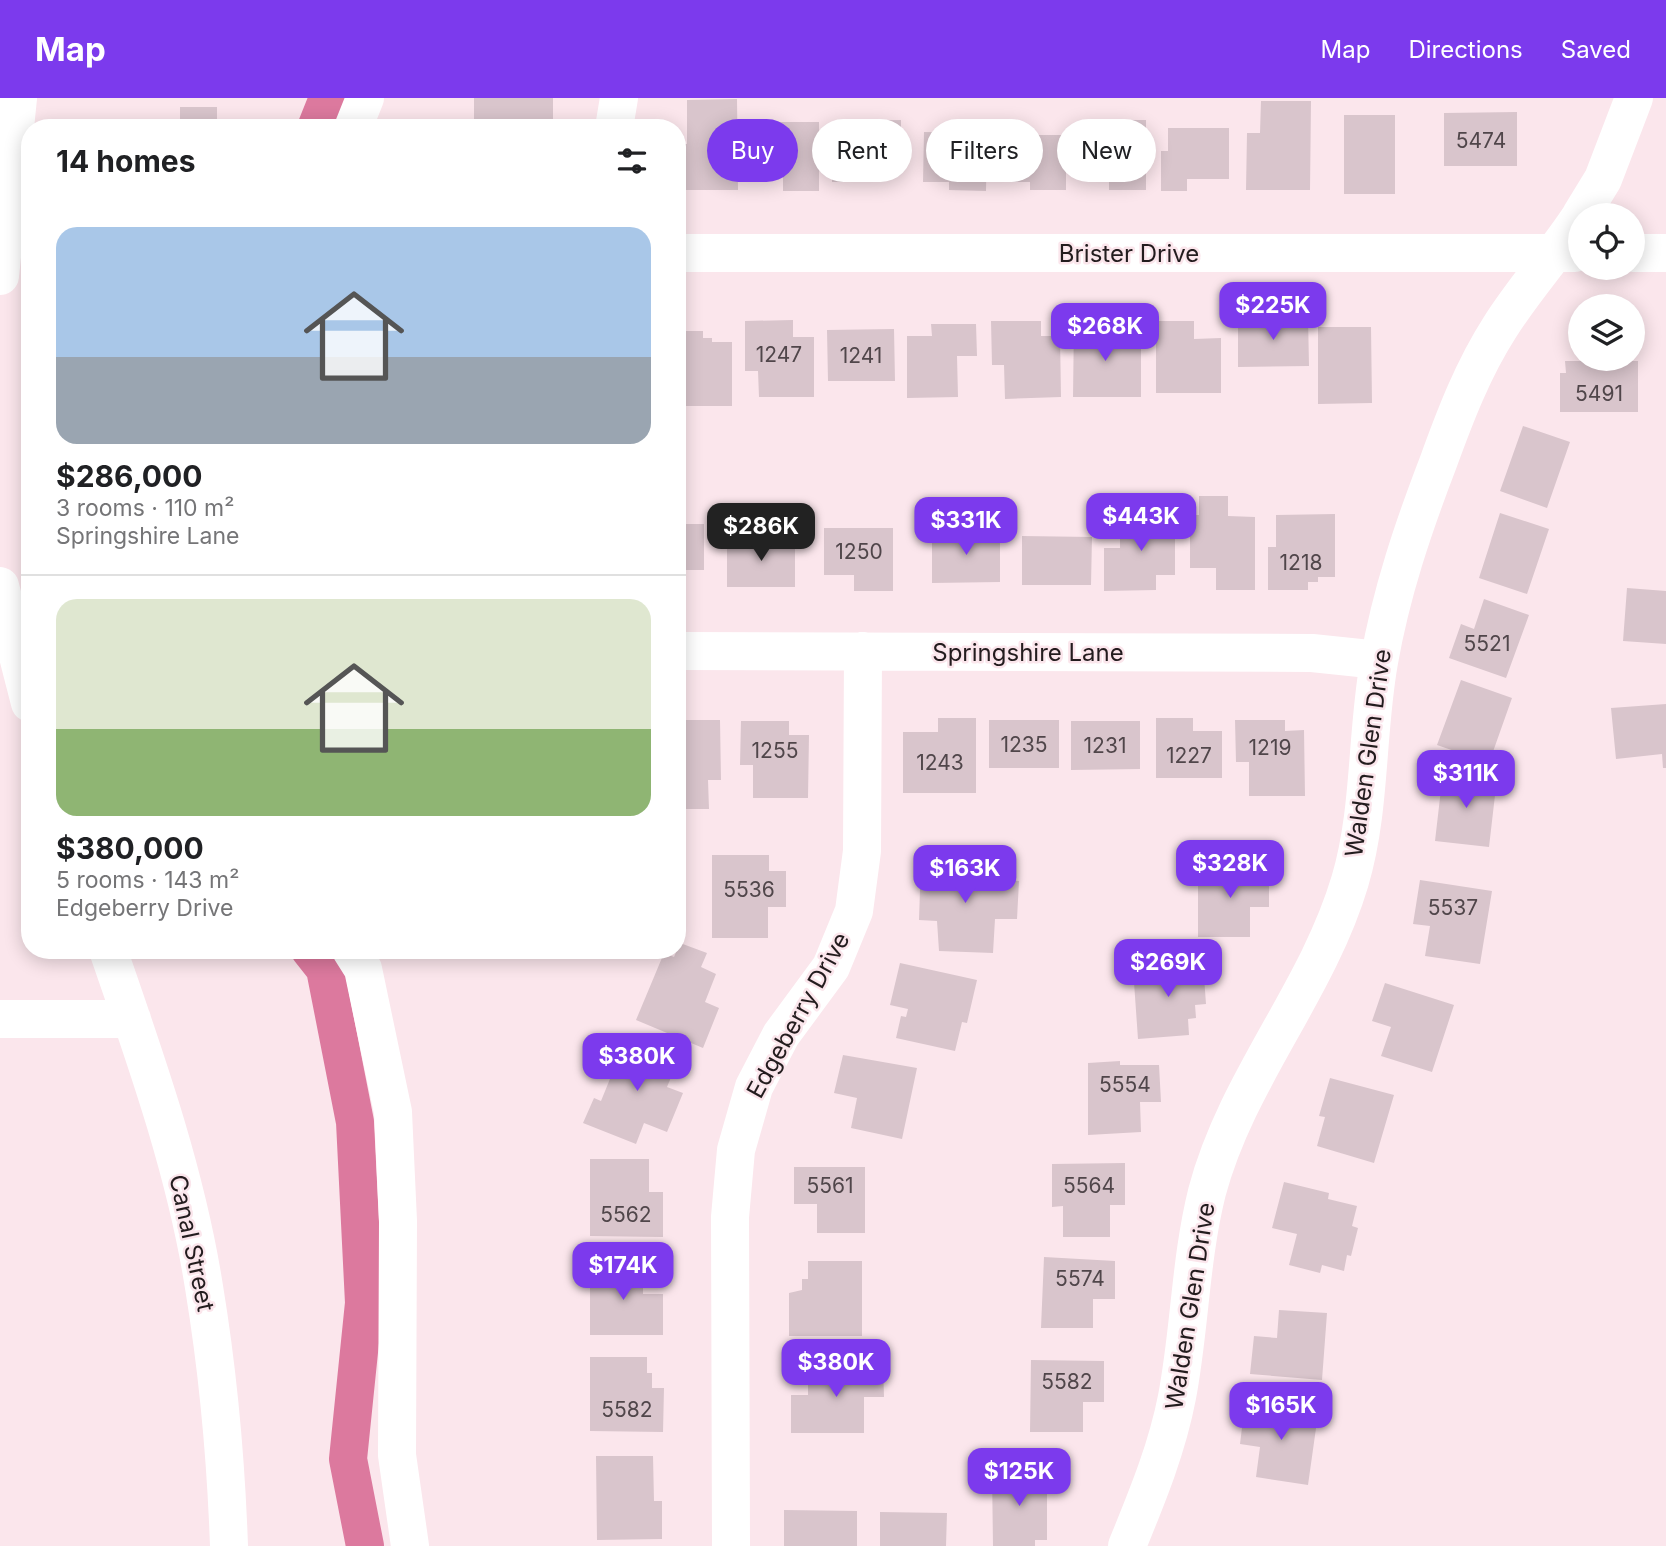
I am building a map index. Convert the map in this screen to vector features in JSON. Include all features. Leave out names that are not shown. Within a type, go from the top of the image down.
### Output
[{"type":"street","points":[[0,276],[18,98]]},
{"type":"street","points":[[357,119],[365,98]]},
{"type":"street","points":[[616,119],[619,98]]},
{"type":"street","name":"Walden Glen Drive","points":[[1589,203],[1603,179],[1634,98]]},
{"type":"street","name":"Brister Drive","points":[[686,253],[1568,253]]},
{"type":"street","name":"Walden Glen Drive","points":[[1127,1546],[1171,1430],[1183,1359],[1197,1233],[1224,1140],[1259,1064],[1322,956],[1351,879],[1361,834],[1379,660],[1390,606],[1407,551],[1470,381],[1499,328],[1568,253]]},
{"type":"street","points":[[1645,253],[1666,253]]},
{"type":"street","points":[[0,586],[21,667]]},
{"type":"street","name":"Springshire Lane","points":[[686,651],[1312,653],[1379,660]]},
{"type":"street","name":"Edgeberry Drive","points":[[731,1546],[730,1217],[736,1150],[754,1087],[781,1035],[831,967],[853,911],[862,851],[863,651]]},
{"type":"street","name":"Canal Street","points":[[111,959],[165,1123],[204,1285],[215,1368],[229,1546]]},
{"type":"street","points":[[356,959],[363,970],[393,1112],[398,1221],[397,1455],[410,1546]]},
{"type":"street","points":[[0,1019],[132,1018]]},
{"type":"building","points":[[474,98],[553,98],[553,119],[474,119]]},
{"type":"building","points":[[737,99],[737,119],[707,119],[707,182],[738,182],[738,190],[686,190],[687,100]]},
{"type":"building","points":[[1261,101],[1311,101],[1310,190],[1246,190],[1247,133],[1260,133]]},
{"type":"building","points":[[180,107],[217,107],[217,119],[180,119]]},
{"type":"building","points":[[1517,112],[1517,166],[1444,166],[1444,113]]},
{"type":"building","points":[[1344,115],[1395,115],[1395,194],[1344,194]]},
{"type":"building","points":[[798,122],[812,122],[812,182],[819,182],[819,191],[783,191],[783,182],[798,182]]},
{"type":"building","points":[[1168,128],[1229,128],[1229,179],[1187,179],[1187,191],[1161,191],[1161,151],[1168,151]]},
{"type":"building","points":[[924,132],[926,132],[926,182],[923,182]]},
{"type":"building","points":[[1043,135],[1057,135],[1057,182],[1066,182],[1066,190],[1030,190],[1030,182],[1043,182]]},
{"type":"building","points":[[949,182],[986,182],[986,191],[949,190]]},
{"type":"building","points":[[1109,182],[1146,182],[1146,190],[1109,190]]},
{"type":"building","points":[[1308,316],[1309,366],[1238,367],[1238,317]]},
{"type":"building","points":[[793,320],[793,337],[814,337],[814,397],[759,397],[758,371],[745,371],[745,321]]},
{"type":"building","points":[[991,321],[1041,321],[1041,336],[1060,336],[1061,397],[1005,399],[1004,365],[992,365]]},
{"type":"building","points":[[1074,321],[1111,322],[1110,339],[1141,340],[1141,397],[1073,397]]},
{"type":"building","points":[[1156,321],[1194,321],[1194,339],[1221,338],[1221,393],[1156,393]]},
{"type":"building","points":[[931,324],[976,324],[977,356],[957,356],[958,397],[907,398],[907,336],[932,336]]},
{"type":"building","points":[[1318,327],[1371,327],[1372,403],[1318,404]]},
{"type":"building","points":[[894,329],[895,381],[828,381],[827,330]]},
{"type":"building","points":[[686,331],[703,331],[703,338],[712,338],[712,342],[732,342],[732,406],[686,406]]},
{"type":"building","points":[[1565,361],[1568,361],[1568,371],[1638,371],[1638,412],[1560,412],[1560,373],[1566,373]]},
{"type":"building","points":[[1523,426],[1570,442],[1547,508],[1500,491]]},
{"type":"building","points":[[1199,496],[1228,496],[1228,516],[1255,517],[1255,590],[1216,590],[1216,568],[1190,568],[1190,515],[1199,515]]},
{"type":"building","points":[[1500,513],[1549,529],[1527,594],[1479,578]]},
{"type":"building","points":[[1120,514],[1175,514],[1175,575],[1156,575],[1156,590],[1104,591],[1104,548],[1120,548]]},
{"type":"building","points":[[1335,514],[1335,577],[1318,577],[1318,582],[1308,582],[1308,590],[1268,590],[1268,547],[1276,547],[1276,515]]},
{"type":"building","points":[[686,524],[704,524],[704,570],[686,570]]},
{"type":"building","points":[[824,528],[893,528],[893,591],[854,591],[854,575],[824,575]]},
{"type":"building","points":[[932,531],[1000,531],[1000,582],[932,583]]},
{"type":"building","points":[[1022,536],[1092,537],[1091,585],[1022,585]]},
{"type":"building","points":[[795,538],[795,587],[727,587],[727,539]]},
{"type":"building","points":[[1627,588],[1666,591],[1666,644],[1623,641]]},
{"type":"building","points":[[1484,599],[1529,615],[1506,678],[1449,658],[1461,624],[1474,629]]},
{"type":"building","points":[[1461,680],[1512,698],[1489,763],[1437,745]]},
{"type":"building","points":[[1666,704],[1666,768],[1663,768],[1662,754],[1616,759],[1611,708]]},
{"type":"building","points":[[938,718],[976,718],[976,793],[903,793],[903,732],[938,732]]},
{"type":"building","points":[[1156,718],[1193,718],[1193,731],[1222,731],[1222,778],[1156,778]]},
{"type":"building","points":[[686,720],[720,720],[721,780],[708,780],[709,809],[686,809]]},
{"type":"building","points":[[989,720],[1059,720],[1059,768],[989,768]]},
{"type":"building","points":[[1235,720],[1285,720],[1285,731],[1304,730],[1305,796],[1249,796],[1249,762],[1236,762]]},
{"type":"building","points":[[741,721],[789,721],[789,735],[809,735],[808,798],[753,798],[753,765],[740,765]]},
{"type":"building","points":[[1071,721],[1140,721],[1140,769],[1071,770]]},
{"type":"building","points":[[1443,772],[1497,778],[1489,847],[1435,841]]},
{"type":"building","points":[[712,855],[769,855],[769,871],[786,871],[786,907],[768,907],[768,938],[712,938]]},
{"type":"building","points":[[921,860],[973,861],[976,877],[1019,881],[1017,919],[995,919],[993,953],[939,951],[937,921],[919,920]]},
{"type":"building","points":[[1198,867],[1269,868],[1269,907],[1250,907],[1250,937],[1198,937]]},
{"type":"building","points":[[1420,880],[1492,891],[1480,964],[1425,956],[1430,926],[1413,924]]},
{"type":"building","points":[[686,945],[707,953],[701,967],[716,974],[705,1002],[719,1008],[703,1048],[636,1020],[661,959],[686,959]]},
{"type":"building","points":[[900,963],[977,980],[967,1023],[962,1022],[955,1051],[896,1038],[901,1016],[906,1017],[908,1009],[890,1005]]},
{"type":"building","points":[[1203,963],[1206,1004],[1195,1005],[1196,1018],[1188,1019],[1189,1035],[1138,1039],[1133,968]]},
{"type":"building","points":[[1385,983],[1454,1005],[1432,1072],[1381,1056],[1391,1027],[1372,1021]]},
{"type":"building","points":[[627,1037],[679,1058],[667,1087],[683,1093],[667,1132],[644,1123],[636,1144],[583,1123],[594,1098],[601,1101]]},
{"type":"building","points":[[843,1055],[917,1068],[902,1139],[851,1128],[857,1098],[834,1093]]},
{"type":"building","points":[[1120,1061],[1120,1065],[1159,1065],[1161,1102],[1140,1102],[1141,1132],[1088,1135],[1088,1063]]},
{"type":"building","points":[[1330,1078],[1394,1095],[1374,1163],[1317,1146],[1325,1117],[1319,1116]]},
{"type":"building","points":[[590,1159],[649,1159],[649,1192],[663,1192],[663,1237],[590,1236]]},
{"type":"building","points":[[1125,1163],[1125,1205],[1110,1205],[1110,1237],[1063,1237],[1063,1206],[1052,1207],[1052,1164]]},
{"type":"building","points":[[794,1167],[865,1167],[865,1233],[817,1233],[817,1204],[794,1204]]},
{"type":"building","points":[[1284,1182],[1329,1193],[1328,1199],[1357,1206],[1352,1226],[1358,1228],[1351,1256],[1347,1255],[1344,1271],[1322,1265],[1320,1273],[1289,1265],[1297,1234],[1272,1228]]},
{"type":"building","points":[[1044,1257],[1115,1261],[1115,1299],[1093,1299],[1093,1328],[1041,1328]]},
{"type":"building","points":[[808,1261],[862,1261],[862,1336],[789,1336],[789,1293],[802,1290],[802,1279],[808,1279]]},
{"type":"building","points":[[643,1264],[643,1294],[663,1294],[663,1335],[590,1335],[590,1265]]},
{"type":"building","points":[[1279,1310],[1327,1313],[1322,1380],[1250,1374],[1254,1336],[1277,1338]]},
{"type":"building","points":[[590,1357],[647,1357],[647,1373],[652,1373],[652,1388],[664,1388],[663,1432],[590,1431]]},
{"type":"building","points":[[1031,1360],[1104,1361],[1104,1402],[1083,1402],[1083,1432],[1030,1432]]},
{"type":"building","points":[[808,1365],[883,1365],[884,1397],[864,1397],[864,1433],[791,1433],[791,1395],[808,1395]]},
{"type":"building","points":[[1245,1403],[1318,1414],[1308,1485],[1256,1477],[1260,1447],[1240,1444]]},
{"type":"building","points":[[596,1456],[653,1456],[654,1501],[662,1501],[662,1539],[597,1540]]},
{"type":"building","points":[[1047,1471],[1047,1540],[1035,1540],[1035,1546],[993,1546],[992,1472]]},
{"type":"building","points":[[784,1510],[857,1511],[857,1546],[784,1546]]},
{"type":"building","points":[[880,1512],[947,1513],[946,1546],[880,1546]]},
{"type":"waterway","points":[[320,119],[328,98]]},
{"type":"waterway","points":[[317,959],[325,969],[355,1122],[364,1303],[348,1459],[365,1546]]}]
